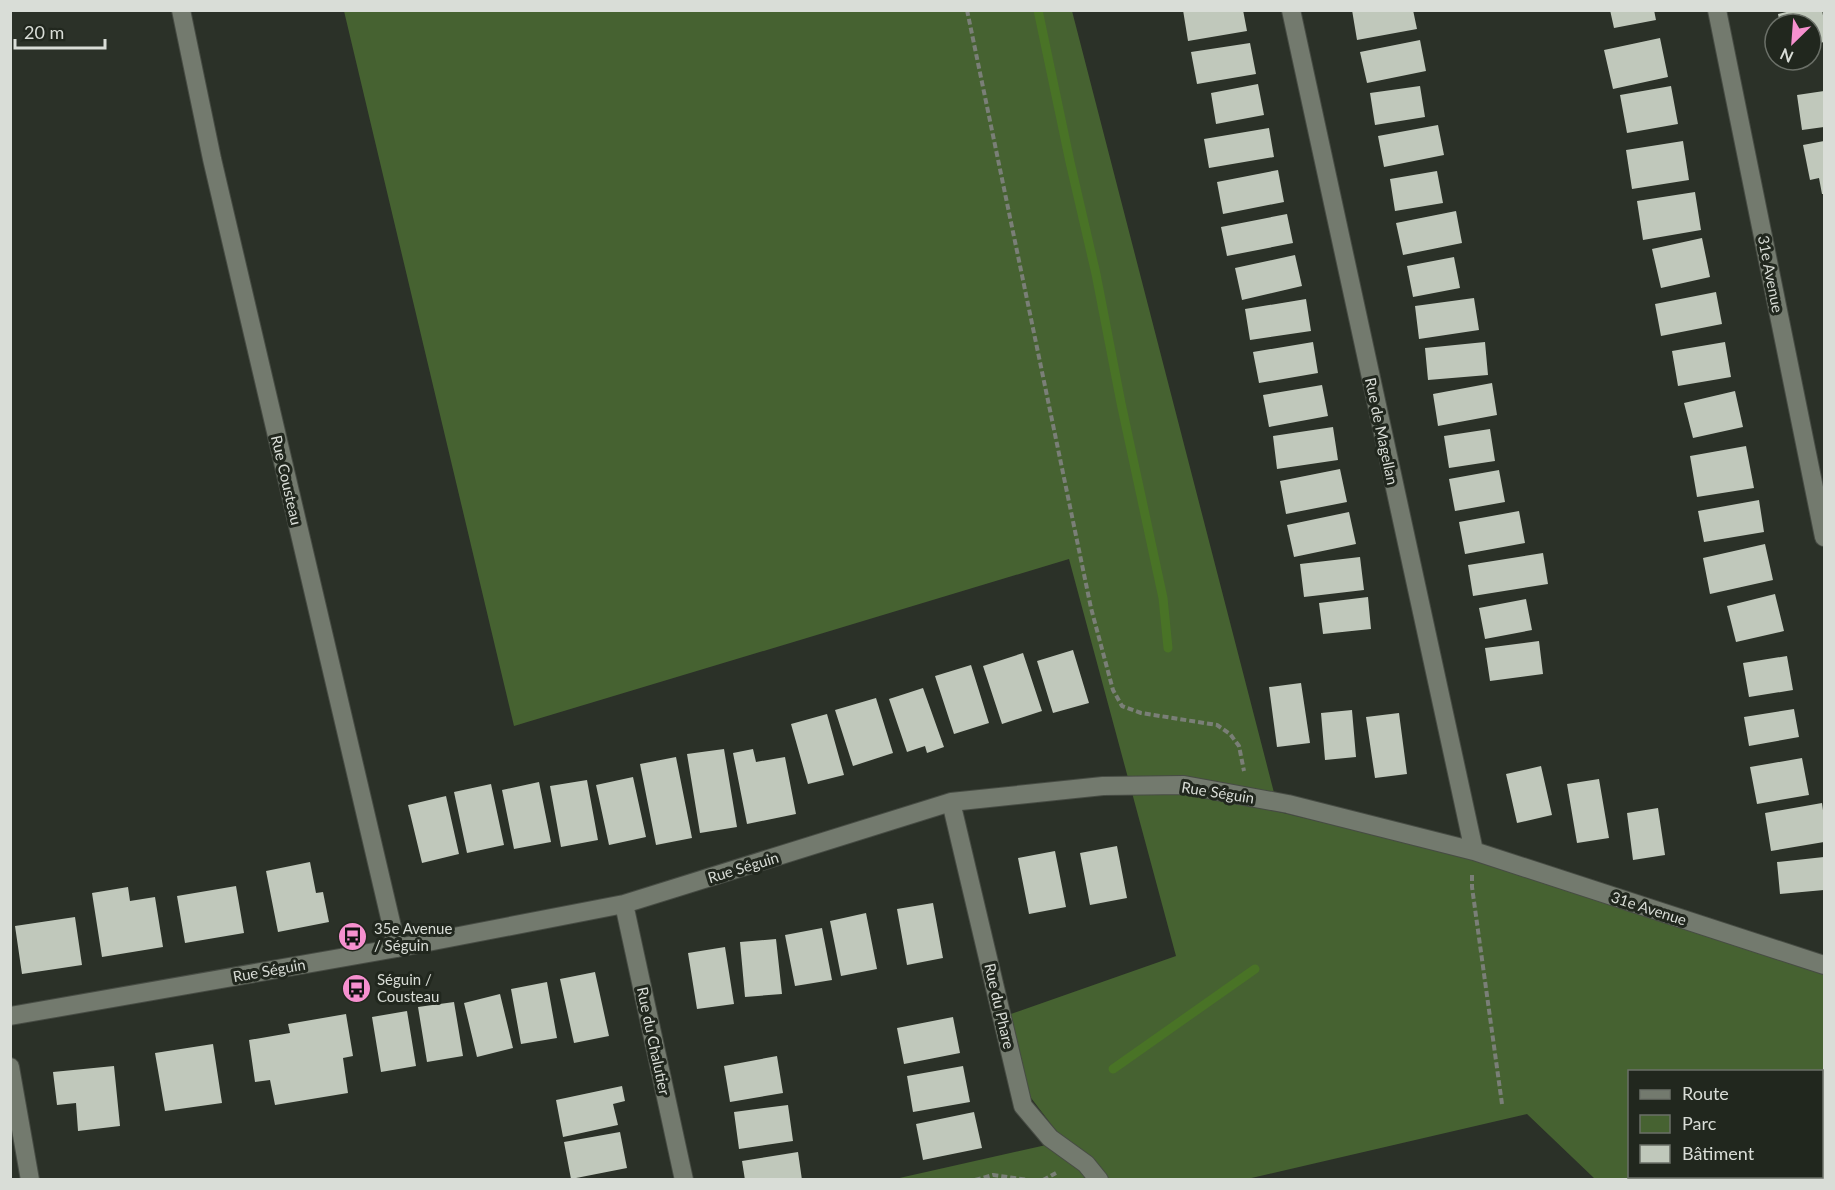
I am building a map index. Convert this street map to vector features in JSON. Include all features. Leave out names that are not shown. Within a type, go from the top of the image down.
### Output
[{"type":"street","name":"Rue Cousteau","points":[[181,10],[212,159],[397,948]]},
{"type":"street","name":"Rue de Magellan","points":[[1291,10],[1474,851]]},
{"type":"street","name":"31e Avenue","points":[[1717,10],[1824,537]]},
{"type":"street","name":"Rue Séguin","points":[[10,1016],[397,948],[624,903],[951,802],[1103,786],[1184,785],[1288,804],[1474,851]]},
{"type":"street","name":"Rue du Phare","points":[[951,802],[1023,1106],[1050,1138],[1086,1164],[1099,1179]]},
{"type":"street","name":"31e Avenue","points":[[1474,851],[1824,965]]},
{"type":"street","name":"Rue du Chalutier","points":[[624,903],[684,1179]]},
{"type":"street","points":[[10,1067],[30,1179]]},
{"type":"path","points":[[967,10],[1091,608],[1113,690],[1122,706],[1128,710],[1217,724],[1239,746],[1245,778],[1243,795]]},
{"type":"path","points":[[1474,851],[1472,887],[1502,1104]]},
{"type":"path","points":[[975,1179],[993,1175],[1029,1179]]},
{"type":"green space","points":[[344,11],[1072,11],[1279,812],[1470,858],[1824,971],[1824,1179],[1595,1179],[1527,1114],[1247,1179],[895,1179],[1064,1141],[1028,1094],[1008,1015],[1176,956],[1069,559],[514,726]]},
{"type":"building","points":[[1183,10],[1243,10],[1247,31],[1188,41]]},
{"type":"building","points":[[1352,10],[1413,10],[1417,29],[1357,40]]},
{"type":"building","points":[[1610,10],[1654,10],[1656,20],[1614,28]]},
{"type":"building","points":[[1822,10],[1822,12],[1786,12]]},
{"type":"building","points":[[1823,16],[1824,21],[1823,42]]},
{"type":"building","points":[[1660,38],[1668,77],[1613,89],[1604,50]]},
{"type":"building","points":[[1420,40],[1426,71],[1367,83],[1360,52]]},
{"type":"building","points":[[1250,43],[1256,74],[1197,84],[1191,52]]},
{"type":"building","points":[[1258,84],[1264,115],[1216,124],[1211,93]]},
{"type":"building","points":[[1420,86],[1425,117],[1375,125],[1370,93]]},
{"type":"building","points":[[1671,86],[1678,124],[1627,133],[1620,95]]},
{"type":"building","points":[[1824,91],[1824,127],[1802,130],[1797,95]]},
{"type":"building","points":[[1438,125],[1444,155],[1384,167],[1378,136]]},
{"type":"building","points":[[1269,128],[1274,157],[1209,168],[1204,139]]},
{"type":"building","points":[[1683,141],[1689,180],[1632,189],[1626,150]]},
{"type":"building","points":[[1824,141],[1824,194],[1822,194],[1819,178],[1810,180],[1803,145]]},
{"type":"building","points":[[1278,170],[1284,202],[1223,214],[1217,182]]},
{"type":"building","points":[[1437,171],[1443,203],[1395,211],[1390,179]]},
{"type":"building","points":[[1695,192],[1701,230],[1643,240],[1637,201]]},
{"type":"building","points":[[1456,211],[1462,243],[1403,255],[1396,223]]},
{"type":"building","points":[[1287,214],[1293,243],[1227,256],[1221,227]]},
{"type":"building","points":[[1702,238],[1710,277],[1661,288],[1652,249]]},
{"type":"building","points":[[1295,255],[1302,286],[1242,300],[1235,268]]},
{"type":"building","points":[[1454,257],[1460,288],[1413,297],[1407,266]]},
{"type":"building","points":[[1716,292],[1722,324],[1661,336],[1655,304]]},
{"type":"building","points":[[1474,298],[1479,330],[1419,339],[1415,306]]},
{"type":"building","points":[[1306,299],[1311,331],[1250,340],[1245,309]]},
{"type":"building","points":[[1313,342],[1318,373],[1259,383],[1253,352]]},
{"type":"building","points":[[1485,342],[1488,375],[1428,380],[1425,348]]},
{"type":"building","points":[[1725,342],[1731,377],[1678,386],[1672,351]]},
{"type":"building","points":[[1492,383],[1497,415],[1438,426],[1433,394]]},
{"type":"building","points":[[1322,385],[1328,416],[1269,427],[1263,395]]},
{"type":"building","points":[[1735,391],[1743,427],[1693,438],[1684,403]]},
{"type":"building","points":[[1333,427],[1338,460],[1277,469],[1273,436]]},
{"type":"building","points":[[1490,429],[1495,461],[1449,468],[1444,436]]},
{"type":"building","points":[[1746,446],[1754,488],[1697,497],[1690,456]]},
{"type":"building","points":[[1340,469],[1347,502],[1286,514],[1280,481]]},
{"type":"building","points":[[1499,470],[1505,502],[1455,511],[1449,479]]},
{"type":"building","points":[[1759,500],[1764,532],[1704,542],[1698,511]]},
{"type":"building","points":[[1519,511],[1525,543],[1465,554],[1459,522]]},
{"type":"building","points":[[1349,512],[1356,544],[1294,557],[1287,525]]},
{"type":"building","points":[[1765,544],[1773,580],[1710,594],[1703,558]]},
{"type":"building","points":[[1543,553],[1548,584],[1473,596],[1468,565]]},
{"type":"building","points":[[1360,557],[1364,590],[1304,597],[1300,564]]},
{"type":"building","points":[[1775,594],[1784,631],[1736,642],[1727,606]]},
{"type":"building","points":[[1368,597],[1371,629],[1323,634],[1319,603]]},
{"type":"building","points":[[1526,599],[1532,630],[1485,639],[1479,608]]},
{"type":"building","points":[[1539,641],[1543,674],[1490,681],[1485,648]]},
{"type":"building","points":[[1073,650],[1089,703],[1053,713],[1037,661]]},
{"type":"building","points":[[1023,653],[1042,711],[1002,724],[983,666]]},
{"type":"building","points":[[1787,656],[1793,690],[1749,697],[1743,663]]},
{"type":"building","points":[[971,665],[989,723],[954,734],[935,676]]},
{"type":"building","points":[[1301,683],[1310,743],[1277,747],[1269,687]]},
{"type":"building","points":[[923,688],[944,747],[927,753],[925,746],[907,752],[889,699]]},
{"type":"building","points":[[876,698],[893,753],[853,766],[835,710]]},
{"type":"building","points":[[1794,709],[1799,737],[1749,746],[1744,717]]},
{"type":"building","points":[[1352,710],[1356,757],[1325,760],[1321,713]]},
{"type":"building","points":[[1399,713],[1407,774],[1375,778],[1366,717]]},
{"type":"building","points":[[827,714],[844,775],[808,784],[791,724]]},
{"type":"building","points":[[724,749],[737,827],[700,833],[687,754]]},
{"type":"building","points":[[753,749],[756,762],[785,757],[796,814],[747,824],[733,753]]},
{"type":"building","points":[[676,757],[692,838],[656,845],[640,764]]},
{"type":"building","points":[[1802,758],[1809,795],[1757,804],[1750,767]]},
{"type":"building","points":[[1541,766],[1552,815],[1517,823],[1506,774]]},
{"type":"building","points":[[633,777],[646,837],[609,845],[596,785]]},
{"type":"building","points":[[1599,779],[1609,838],[1577,843],[1567,784]]},
{"type":"building","points":[[587,780],[598,840],[561,847],[550,786]]},
{"type":"building","points":[[539,782],[551,842],[514,849],[502,790]]},
{"type":"building","points":[[491,784],[504,845],[467,853],[454,792]]},
{"type":"building","points":[[446,796],[459,854],[422,863],[408,805]]},
{"type":"building","points":[[1822,803],[1824,842],[1771,851],[1765,813]]},
{"type":"building","points":[[1658,808],[1665,855],[1633,860],[1627,813]]},
{"type":"building","points":[[1117,846],[1127,898],[1090,905],[1080,853]]},
{"type":"building","points":[[1055,851],[1066,907],[1029,914],[1018,858]]},
{"type":"building","points":[[1824,857],[1824,890],[1780,894],[1777,862]]},
{"type":"building","points":[[310,862],[316,893],[323,892],[329,922],[278,932],[266,871]]},
{"type":"building","points":[[236,886],[244,933],[185,943],[177,896]]},
{"type":"building","points":[[128,887],[130,901],[155,897],[163,947],[102,957],[92,893]]},
{"type":"building","points":[[933,903],[943,958],[907,965],[897,909]]},
{"type":"building","points":[[866,913],[877,969],[841,976],[830,921]]},
{"type":"building","points":[[75,917],[82,965],[22,974],[15,926]]},
{"type":"building","points":[[822,928],[832,980],[795,986],[785,935]]},
{"type":"building","points":[[776,939],[782,994],[745,997],[740,942]]},
{"type":"building","points":[[725,947],[734,1004],[697,1009],[688,953]]},
{"type":"building","points":[[595,972],[609,1036],[574,1043],[560,979]]},
{"type":"building","points":[[547,982],[557,1038],[521,1044],[511,989]]},
{"type":"building","points":[[500,994],[513,1048],[477,1057],[464,1003]]},
{"type":"building","points":[[454,1002],[463,1056],[427,1062],[418,1007]]},
{"type":"building","points":[[407,1011],[416,1066],[381,1072],[372,1017]]},
{"type":"building","points":[[346,1014],[353,1056],[343,1058],[348,1093],[275,1105],[270,1080],[255,1082],[249,1040],[290,1033],[288,1024]]},
{"type":"building","points":[[953,1017],[960,1053],[904,1064],[897,1028]]},
{"type":"building","points":[[213,1044],[222,1103],[165,1111],[155,1053]]},
{"type":"building","points":[[777,1056],[783,1093],[730,1102],[724,1066]]},
{"type":"building","points":[[114,1066],[120,1126],[78,1131],[76,1103],[57,1105],[53,1072]]},
{"type":"building","points":[[963,1066],[970,1102],[913,1112],[907,1076]]},
{"type":"building","points":[[622,1086],[625,1101],[613,1104],[618,1125],[563,1137],[556,1100]]},
{"type":"building","points":[[788,1105],[793,1141],[739,1149],[734,1112]]},
{"type":"building","points":[[974,1112],[982,1148],[923,1160],[916,1124]]},
{"type":"building","points":[[620,1132],[627,1168],[571,1179],[564,1142]]},
{"type":"building","points":[[798,1152],[802,1180],[745,1180],[742,1161]]},
{"type":"waterway","points":[[1038,10],[1096,274],[1163,598],[1168,648]]},
{"type":"waterway","points":[[1113,1069],[1255,969]]},
{"type":"place","name":"35e Avenue / Séguin","points":[[353,937]]},
{"type":"place","name":"Séguin / Cousteau","points":[[356,988]]}]
